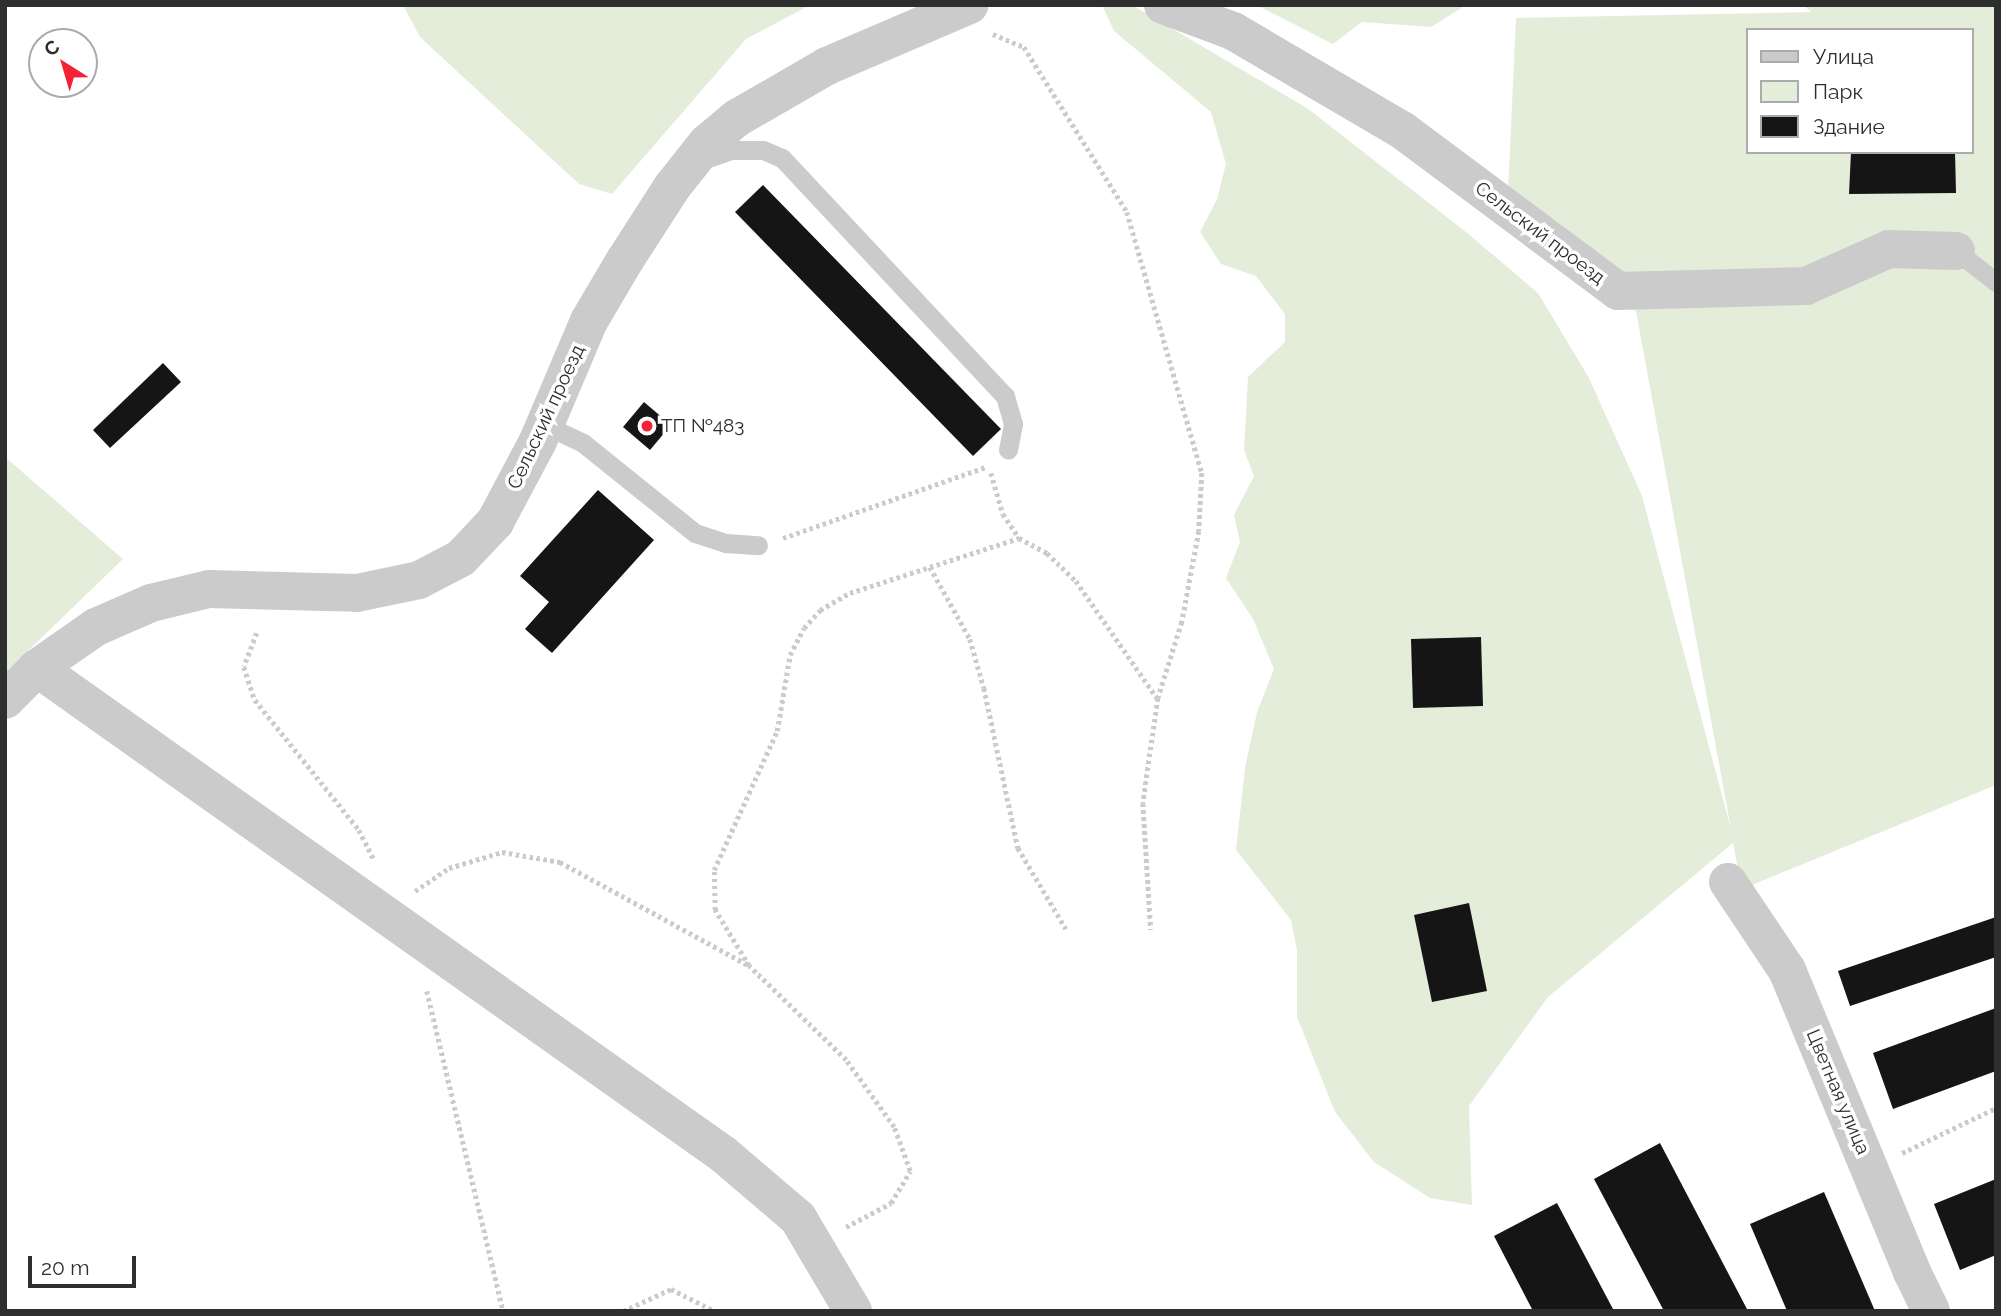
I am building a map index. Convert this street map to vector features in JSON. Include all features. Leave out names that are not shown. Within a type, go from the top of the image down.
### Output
[{"type":"street","name":"Сельский проезд","points":[[1163,5],[1233,31],[1402,130],[1618,291],[1806,286],[1889,249],[1956,250]]},
{"type":"street","name":"Сельский проезд","points":[[5,700],[37,668],[96,627],[151,603],[209,589],[357,593],[419,580],[461,558],[495,522],[545,425],[589,321],[658,208],[708,143],[737,118],[827,66],[958,10]]},
{"type":"street","points":[[37,668],[723,1154],[798,1218],[853,1311]]},
{"type":"street","name":"Цветная улица","points":[[1728,883],[1787,970],[1931,1311]]},
{"type":"lane","points":[[690,164],[731,150],[763,150],[782,158],[1005,396],[1013,424],[1009,450]]},
{"type":"lane","points":[[1956,250],[1996,282]]},
{"type":"lane","points":[[545,425],[583,443],[695,533],[726,543],[758,545]]},
{"type":"path","points":[[958,10],[1024,47],[1127,212],[1202,473],[1199,531],[1182,622],[1158,698],[1143,803],[1152,930]]},
{"type":"path","points":[[758,545],[807,531],[989,466],[1003,514],[1019,538],[1047,554],[1076,581],[1158,698]]},
{"type":"path","points":[[814,1244],[891,1203],[910,1171],[894,1127],[846,1060],[749,966],[715,909],[714,870],[777,731],[790,655],[804,628],[820,610],[850,593],[1019,538]]},
{"type":"path","points":[[930,567],[970,639],[984,688],[1018,848],[1066,929]]},
{"type":"path","points":[[408,896],[449,869],[502,852],[560,862],[749,966]]},
{"type":"path","points":[[1869,1168],[1996,1108]]},
{"type":"path","points":[[623,1311],[671,1289],[715,1311]]},
{"type":"green space","points":[[403,5],[810,5],[746,39],[612,194],[579,184],[420,37]]},
{"type":"green space","points":[[1102,5],[1132,5],[1307,108],[1466,232],[1538,293],[1589,378],[1642,496],[1731,829],[1636,311],[1508,191],[1516,18],[1811,12],[1803,5],[1996,5],[1996,785],[1742,889],[1733,843],[1548,997],[1469,1106],[1472,1205],[1430,1198],[1374,1162],[1335,1112],[1297,1017],[1297,950],[1291,920],[1236,850],[1245,768],[1257,712],[1274,669],[1253,619],[1226,578],[1240,542],[1234,515],[1254,476],[1244,450],[1248,377],[1285,342],[1285,314],[1256,276],[1221,264],[1200,232],[1217,199],[1226,164],[1211,112],[1114,31]]},
{"type":"green space","points":[[1256,5],[1466,5],[1431,27],[1362,22],[1333,44]]},
{"type":"green space","points":[[5,457],[123,559],[5,673]]},
{"type":"building","points":[[1851,154],[1955,154],[1956,193],[1849,194]]},
{"type":"building","points":[[763,185],[1001,429],[973,456],[735,212]]},
{"type":"building","points":[[163,363],[181,382],[110,448],[93,430]]},
{"type":"building","name":"ТП №483","points":[[644,402],[671,425],[650,450],[623,427]]},
{"type":"building","points":[[598,490],[654,540],[552,653],[525,629],[549,602],[520,576]]},
{"type":"building","points":[[1481,637],[1483,706],[1413,708],[1411,639]]},
{"type":"building","points":[[1469,903],[1487,991],[1432,1002],[1414,915]]},
{"type":"building","points":[[1996,917],[1996,957],[1850,1006],[1838,971]]},
{"type":"building","points":[[1996,1008],[1996,1071],[1893,1109],[1873,1053]]},
{"type":"building","points":[[1660,1143],[1748,1311],[1664,1311],[1594,1179]]},
{"type":"building","points":[[1996,1179],[1996,1255],[1960,1270],[1934,1204]]},
{"type":"building","points":[[1824,1192],[1875,1311],[1787,1311],[1750,1224]]},
{"type":"building","points":[[1557,1203],[1614,1311],[1533,1311],[1494,1236]]},
{"type":"place","name":"ТП №483","points":[[647,426]]}]
